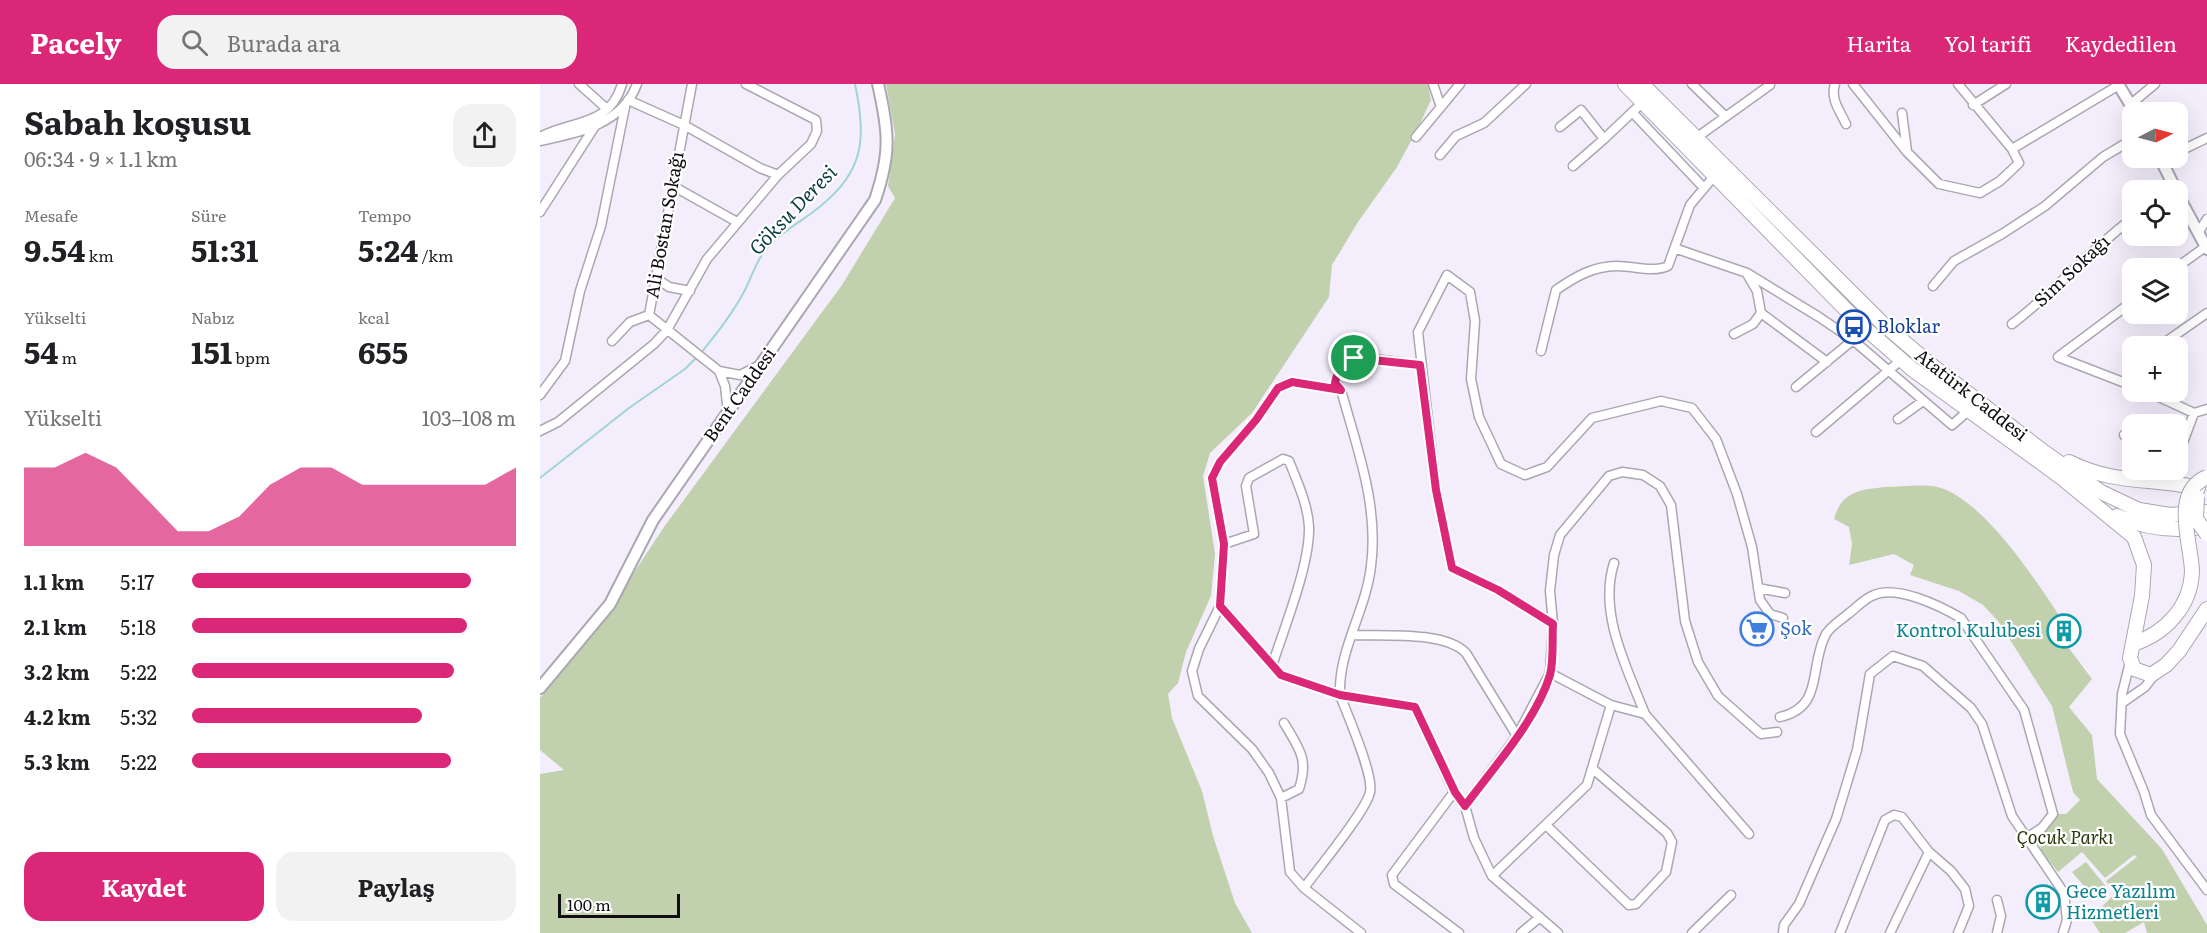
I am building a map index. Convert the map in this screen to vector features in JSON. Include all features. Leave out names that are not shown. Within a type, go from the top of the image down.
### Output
[{"type":"main road","name":"Atatürk Caddesi","points":[[1625,84],[1890,330],[2044,452],[2101,492],[2139,510],[2170,515],[2207,512]]},
{"type":"main road","name":"Atatürk Caddesi","points":[[1642,84],[1696,138],[1719,171],[1859,323],[1901,360],[1968,412],[2094,504]]},
{"type":"main road","points":[[2044,452],[2099,475],[2149,483],[2202,484]]},
{"type":"main road","points":[[2132,651],[2163,628],[2179,611],[2190,590],[2192,571],[2187,500],[2191,490],[2202,484]]},
{"type":"main road","points":[[2202,484],[2195,509],[2199,524],[2207,534]]},
{"type":"main road","points":[[2094,504],[2123,519],[2154,527],[2178,529],[2207,526]]},
{"type":"main road","points":[[2094,504],[2127,528],[2134,537],[2142,556],[2144,581],[2131,665],[2139,672],[2156,673],[2179,651],[2207,609]]},
{"type":"main road","points":[[2156,673],[2207,597]]},
{"type":"street","points":[[579,84],[607,109]]},
{"type":"street","points":[[540,139],[580,125],[607,109],[615,102],[621,84]]},
{"type":"street","points":[[540,395],[565,361],[580,291],[601,226],[627,104],[637,84]]},
{"type":"street","name":"Ali Bostan Sokağı","points":[[692,84],[649,315],[690,345],[719,371]]},
{"type":"street","points":[[540,431],[558,422],[654,344],[667,330],[707,259],[778,175],[811,144],[817,131],[816,120],[746,84]]},
{"type":"street","name":"Bent Caddesi","points":[[540,688],[610,604],[653,520],[875,200],[882,178],[889,133],[878,84]]},
{"type":"street","points":[[1433,84],[1441,107]]},
{"type":"street","points":[[1416,137],[1460,84]]},
{"type":"street","points":[[1440,155],[1456,136],[1484,123],[1526,84]]},
{"type":"street","points":[[1692,84],[1724,116]]},
{"type":"street","points":[[1835,84],[1832,92],[1846,124]]},
{"type":"street","points":[[1853,84],[1907,152],[1939,184],[1980,193],[2016,169],[2019,163],[2012,149],[1973,105],[1958,84]]},
{"type":"street","points":[[1973,105],[2006,84]]},
{"type":"street","points":[[2138,102],[2155,84]]},
{"type":"street","points":[[1696,138],[1770,85]]},
{"type":"street","points":[[2012,149],[2118,85],[2129,102]]},
{"type":"street","points":[[1574,166],[1643,102]]},
{"type":"street","points":[[540,139],[584,131],[596,126],[627,104]]},
{"type":"street","points":[[627,104],[684,125],[760,168],[778,175]]},
{"type":"street","points":[[1560,127],[1581,110],[1604,139]]},
{"type":"street","points":[[1632,112],[1704,188]]},
{"type":"street","points":[[1902,113],[1907,152]]},
{"type":"street","points":[[540,212],[596,126]]},
{"type":"street","points":[[2188,147],[2207,138]]},
{"type":"street","points":[[1933,286],[1954,261],[2045,206],[2103,157],[2122,146]]},
{"type":"street","points":[[1541,351],[1556,290],[1578,275],[1595,268],[1615,266],[1660,270],[1668,266],[1677,249],[1690,205],[1719,171]]},
{"type":"street","points":[[673,186],[737,222]]},
{"type":"street","points":[[2188,215],[2206,248],[2188,260]]},
{"type":"street","points":[[2198,233],[2207,219]]},
{"type":"street","name":"Sim Sokağı","points":[[2012,324],[2044,300],[2100,242],[2122,226]]},
{"type":"street","points":[[1677,249],[1747,273],[1854,340],[1952,425],[1968,412]]},
{"type":"street","points":[[1734,334],[1754,324],[1761,313],[1757,291],[1747,273]]},
{"type":"street","points":[[1553,624],[1498,590],[1452,568],[1436,490],[1418,332],[1447,275],[1470,292],[1475,321],[1471,379],[1479,417],[1501,464],[1526,475],[1547,467],[1592,418],[1661,401],[1692,408],[1716,439],[1737,494],[1752,548],[1760,600],[1770,614],[1784,618]]},
{"type":"street","points":[[656,278],[669,287],[690,291]]},
{"type":"street","points":[[2122,308],[2058,357],[2122,382]]},
{"type":"street","points":[[1761,313],[1827,362]]},
{"type":"street","points":[[2174,336],[2207,313]]},
{"type":"street","points":[[612,341],[630,322],[649,315]]},
{"type":"street","points":[[1796,387],[1854,340]]},
{"type":"street","points":[[1304,888],[1362,808],[1370,792],[1369,777],[1340,695],[1342,662],[1353,635],[1371,568],[1373,535],[1369,490],[1341,390],[1335,383],[1342,366],[1354,358],[1420,365]]},
{"type":"street","points":[[1816,432],[1901,360]]},
{"type":"street","points":[[719,371],[741,375],[761,365]]},
{"type":"street","points":[[719,371],[725,386],[728,413]]},
{"type":"street","points":[[1341,390],[1292,382],[1278,388],[1256,420],[1220,462],[1212,478],[1224,544],[1220,606],[1199,649],[1192,671],[1198,696],[1252,749],[1269,773],[1281,798],[1290,872],[1304,888],[1361,933]]},
{"type":"street","points":[[1898,419],[1923,401]]},
{"type":"street","points":[[2171,402],[2194,412],[2207,409]]},
{"type":"street","points":[[2188,429],[2194,412]]},
{"type":"street","points":[[1224,544],[1254,534],[1246,486],[1249,478],[1283,459],[1289,461],[1299,486],[1309,526],[1306,554],[1272,666]]},
{"type":"street","points":[[1465,806],[1517,736],[1550,673],[1553,624],[1550,591],[1554,555],[1560,535],[1609,476],[1622,472],[1644,475],[1660,486],[1671,505],[1685,621],[1698,662],[1718,696],[1761,734],[1777,732]]},
{"type":"street","points":[[2149,483],[2157,480]]},
{"type":"street","points":[[2178,480],[2202,484]]},
{"type":"street","points":[[1614,563],[1610,574],[1612,628],[1645,714],[1749,834]]},
{"type":"street","points":[[1758,588],[1785,593]]},
{"type":"street","points":[[1780,717],[1795,714],[1806,704],[1825,633],[1874,595],[1892,592],[1928,601],[1961,618],[2024,710],[2053,814],[2042,828],[2026,838]]},
{"type":"street","points":[[1220,606],[1281,675],[1340,695],[1415,707],[1455,792],[1465,806],[1474,838],[1492,876],[1558,933]]},
{"type":"street","points":[[1353,635],[1442,639],[1458,644],[1466,653],[1517,736]]},
{"type":"street","points":[[2132,651],[2121,703],[2120,734],[2151,815],[2207,891]]},
{"type":"street","points":[[1783,929],[1799,904],[1836,819],[1857,750],[1870,674],[1893,656],[1923,666],[1971,708],[1982,724],[2012,816],[2064,893],[2067,920],[2063,933]]},
{"type":"street","points":[[1550,673],[1611,705],[1645,714]]},
{"type":"street","points":[[2121,703],[2145,687],[2156,673]]},
{"type":"street","points":[[1492,876],[1547,826],[1587,785],[1611,705]]},
{"type":"street","points":[[1281,798],[1299,789],[1303,777],[1302,749],[1284,723]]},
{"type":"street","points":[[1547,826],[1629,905],[1636,904],[1666,872],[1672,842],[1667,833],[1593,769]]},
{"type":"street","points":[[1455,792],[1392,874],[1394,884],[1459,933]]},
{"type":"street","points":[[1840,933],[1885,820],[1894,815],[1902,817],[1929,852],[1951,871],[1965,889],[1969,906],[1958,933]]},
{"type":"street","points":[[1890,933],[1929,852]]},
{"type":"street","points":[[1692,933],[1731,895]]},
{"type":"street","points":[[1997,933],[2001,916],[1998,900]]},
{"type":"street","points":[[1521,933],[1540,917]]},
{"type":"green space","points":[[886,84],[1428,84],[1431,100],[1417,130],[1397,167],[1358,222],[1332,265],[1329,297],[1252,413],[1210,453],[1203,476],[1215,554],[1211,596],[1186,652],[1178,683],[1168,694],[1172,718],[1202,791],[1213,836],[1235,903],[1252,933],[540,933],[540,774],[564,770],[540,750],[540,698],[600,624],[664,527],[842,285],[895,198],[888,186],[895,134]]},
{"type":"green space","name":"Çocuk Parkı","points":[[1921,485],[1941,488],[1958,496],[1992,526],[2025,566],[2062,620],[2053,627],[2092,679],[2069,707],[2092,735],[2097,779],[2162,849],[2207,925],[2207,933],[2147,933],[2144,922],[2125,933],[2100,933],[2090,918],[2116,893],[2106,881],[2137,857],[2134,855],[2105,878],[2082,852],[2058,872],[2042,852],[2037,835],[2055,814],[2066,814],[2080,800],[2073,792],[2052,706],[1998,621],[1983,605],[1959,591],[1910,575],[1914,565],[1894,554],[1849,565],[1852,544],[1849,527],[1834,519],[1837,510],[1847,497],[1853,494],[1867,489]]},
{"type":"green space","points":[[2086,862],[2108,889],[2095,899],[2072,872]]},
{"type":"waterway","name":"Göksu Deresi","points":[[701,353],[735,307],[763,253],[784,232],[827,201],[850,173],[857,158],[861,125],[855,84]]},
{"type":"waterway","name":"Göksu Deresi","points":[[540,478],[629,408],[685,369],[697,357]]},
{"type":"place","name":"Bloklar","points":[[1854,327]]},
{"type":"place","name":"Şok","points":[[1757,629]]},
{"type":"place","name":"Kontrol Kulubesi","points":[[2064,631]]},
{"type":"place","name":"Gece Yazılım Hizmetleri","points":[[2043,902]]},
{"type":"route","points":[[1354,358],[1420,365],[1436,490],[1452,568],[1498,590],[1553,624],[1550,673],[1543,690],[1517,736],[1465,806],[1455,792],[1415,707],[1340,695],[1281,675],[1220,606],[1224,544],[1212,478],[1220,462],[1256,420],[1278,388],[1292,382],[1341,390],[1335,383],[1337,375],[1342,366],[1354,358]]}]
